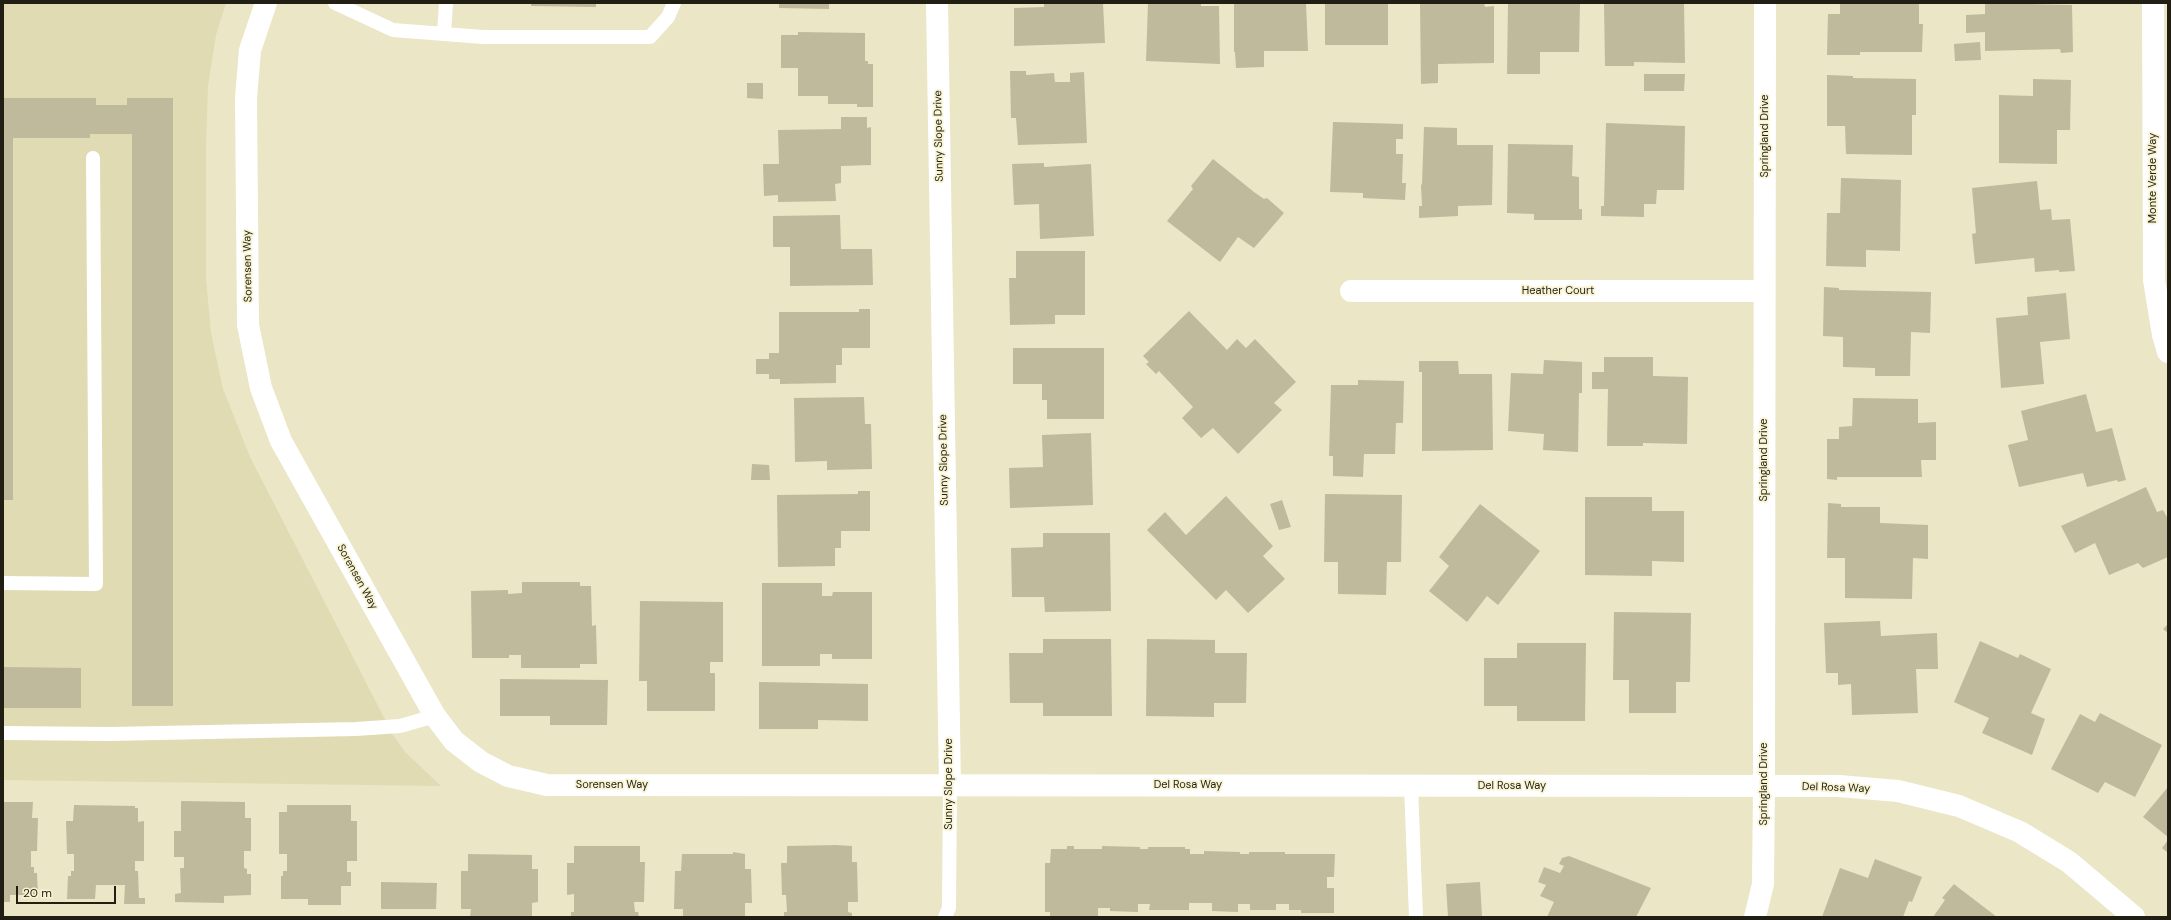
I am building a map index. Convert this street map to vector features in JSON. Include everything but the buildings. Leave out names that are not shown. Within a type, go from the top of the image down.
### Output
[{"type":"street","name":"Sorensen Way","points":[[266,3],[250,50],[246,98],[248,325],[261,388],[281,441],[435,716],[454,741],[481,762],[508,776],[547,785],[854,785]]},
{"type":"street","name":"Sunny Slope Drive","points":[[937,3],[950,785]]},
{"type":"street","name":"Springland Drive","points":[[1755,917],[1763,884],[1765,3]]},
{"type":"street","name":"Monte Verde Way","points":[[2153,3],[2154,280],[2163,335],[2168,352]]},
{"type":"street","name":"Heather Court","points":[[1351,291],[1764,291]]},
{"type":"street","name":"Del Rosa Way","points":[[854,785],[1839,786],[1898,791],[1959,806],[2020,832],[2069,862],[2134,917]]},
{"type":"lane","points":[[335,3],[392,30],[483,37],[650,37],[668,17],[674,3]]},
{"type":"lane","points":[[444,34],[446,3]]},
{"type":"lane","points":[[3,583],[96,584],[93,158]]},
{"type":"lane","points":[[3,733],[110,734],[356,729],[400,726],[435,716]]},
{"type":"lane","name":"Sunny Slope Drive","points":[[945,917],[949,908],[950,785]]},
{"type":"lane","points":[[1411,786],[1416,917]]},
{"type":"shaded area","points":[[3,3],[226,3],[216,35],[208,86],[206,143],[206,279],[211,333],[223,389],[250,457],[393,735],[405,752],[441,786],[3,780]]}]
